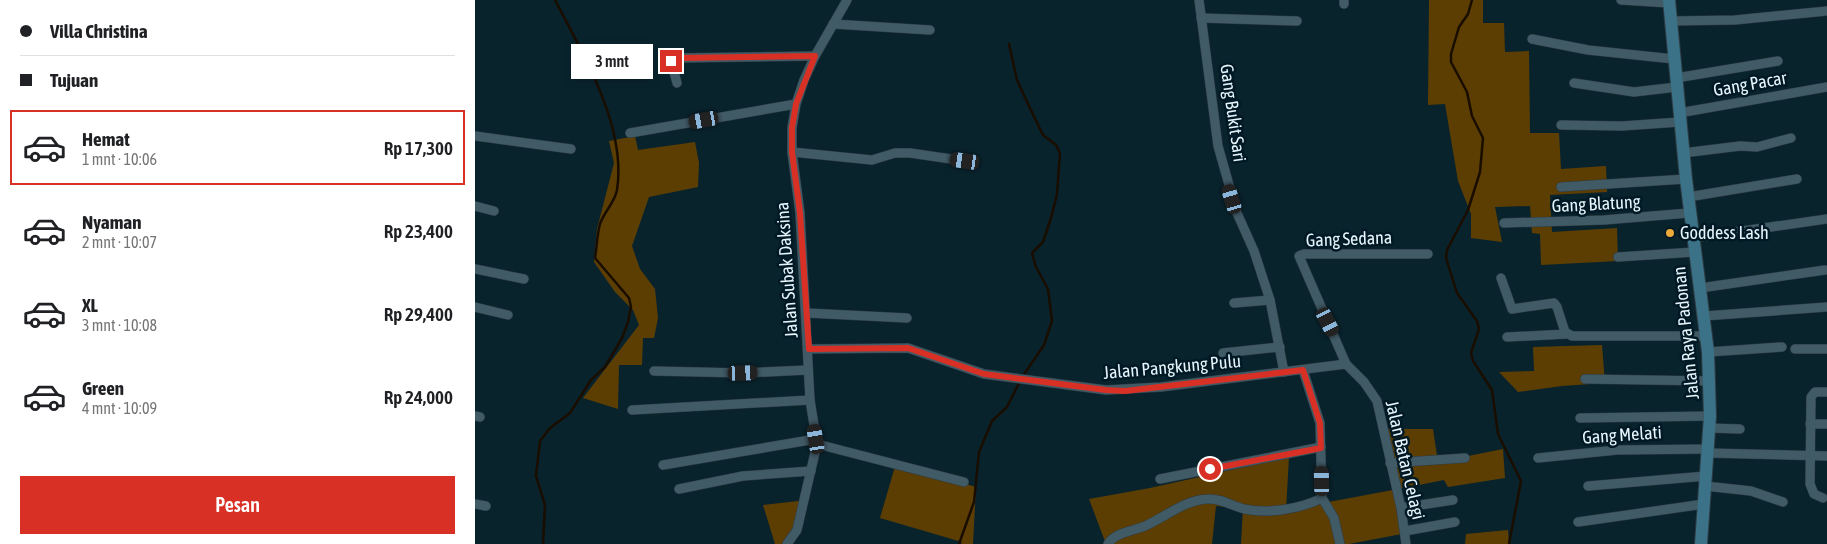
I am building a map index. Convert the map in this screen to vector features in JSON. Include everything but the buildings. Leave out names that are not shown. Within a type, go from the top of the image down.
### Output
[{"type":"main road","name":"Jalan Raya Padonan","points":[[1669,1],[1689,213],[1704,316],[1710,381],[1710,422],[1701,544]]},
{"type":"street","name":"Jalan Subak Daksina","points":[[791,543],[797,530],[816,441],[810,400],[809,349],[800,213],[792,152],[796,104],[815,56],[847,0]]},
{"type":"street","name":"Gang Bukit Sari","points":[[1199,0],[1218,146],[1237,213],[1254,251],[1270,300],[1284,372]]},
{"type":"street","points":[[1621,0],[1669,1]]},
{"type":"street","points":[[1671,21],[1735,20],[1827,11]]},
{"type":"street","points":[[1201,18],[1297,21]]},
{"type":"street","points":[[833,24],[930,30]]},
{"type":"street","points":[[1532,39],[1588,50],[1674,59]]},
{"type":"street","points":[[677,83],[671,65],[671,61],[677,58],[815,56]]},
{"type":"street","points":[[1574,83],[1634,92],[1778,61]]},
{"type":"street","name":"Gang Pacar","points":[[1561,124],[1622,126],[1680,117],[1827,87]]},
{"type":"street","points":[[630,133],[796,104]]},
{"type":"street","points":[[475,136],[571,149]]},
{"type":"street","points":[[1683,153],[1740,146],[1757,147],[1791,138]]},
{"type":"street","points":[[792,152],[872,160],[895,153],[965,161]]},
{"type":"street","points":[[1561,187],[1686,179]]},
{"type":"street","points":[[1688,197],[1797,179]]},
{"type":"street","points":[[475,206],[494,211]]},
{"type":"street","name":"Gang Blatung","points":[[1504,223],[1604,220],[1689,213]]},
{"type":"street","points":[[1693,238],[1827,219]]},
{"type":"street","points":[[1618,257],[1695,252]]},
{"type":"street","name":"Gang Sedana","points":[[1346,364],[1299,256],[1350,253],[1428,254]]},
{"type":"street","points":[[475,269],[524,279]]},
{"type":"street","points":[[1700,288],[1825,270]]},
{"type":"street","points":[[1501,278],[1511,309],[1554,304],[1557,307],[1567,334]]},
{"type":"street","points":[[1234,303],[1270,300]]},
{"type":"street","points":[[475,307],[508,315]]},
{"type":"street","points":[[1704,316],[1827,307]]},
{"type":"street","points":[[807,313],[907,318]]},
{"type":"street","points":[[1507,337],[1567,334],[1706,336]]},
{"type":"street","points":[[1223,353],[1280,347]]},
{"type":"street","points":[[1708,352],[1782,347]]},
{"type":"street","name":"Jalan Pangkung Pulu","points":[[809,349],[908,348],[984,374],[1125,391],[1346,364]]},
{"type":"street","points":[[1795,349],[1827,349]]},
{"type":"street","name":"Jalan Batan Celagi","points":[[1346,364],[1364,382],[1377,401],[1401,508],[1406,544]]},
{"type":"street","points":[[654,371],[743,373],[808,370]]},
{"type":"street","points":[[1303,370],[1320,423],[1323,498],[1334,518],[1340,544]]},
{"type":"street","points":[[1585,379],[1710,381]]},
{"type":"street","points":[[1823,498],[1817,496],[1811,489],[1811,395],[1815,392],[1827,392]]},
{"type":"street","points":[[632,410],[810,400]]},
{"type":"street","points":[[1580,418],[1710,422],[1740,429]]},
{"type":"street","points":[[1810,424],[1827,424]]},
{"type":"street","points":[[663,465],[816,441],[964,482]]},
{"type":"street","points":[[1160,479],[1321,448]]},
{"type":"street","name":"Gang Melati","points":[[1537,458],[1642,449],[1827,456]]},
{"type":"street","points":[[1390,464],[1465,458]]},
{"type":"street","points":[[679,489],[743,476],[811,471]]},
{"type":"street","points":[[1588,486],[1706,481],[1751,490],[1783,502]]},
{"type":"street","points":[[1108,544],[1113,538],[1198,500],[1217,500],[1243,509],[1267,510],[1306,504],[1323,498]]},
{"type":"street","points":[[1401,508],[1453,500]]},
{"type":"street","points":[[475,504],[486,506]]},
{"type":"street","points":[[1578,522],[1704,504]]},
{"type":"street","points":[[1405,531],[1455,522]]},
{"type":"shaded area","points":[[1429,0],[1483,0],[1483,23],[1504,23],[1505,52],[1529,51],[1530,133],[1559,133],[1561,169],[1606,166],[1607,192],[1550,195],[1552,232],[1617,228],[1618,261],[1541,265],[1540,234],[1532,233],[1530,206],[1495,207],[1502,242],[1471,238],[1471,214],[1458,181],[1445,104],[1428,105]]},
{"type":"shaded area","points":[[635,136],[638,150],[695,142],[699,163],[698,187],[649,197],[632,246],[640,269],[655,289],[658,318],[654,338],[643,338],[642,365],[619,365],[618,409],[583,398],[639,325],[633,310],[615,292],[594,262],[597,229],[614,163],[609,141]]},
{"type":"shaded area","points":[[1602,345],[1605,383],[1518,392],[1499,372],[1534,371],[1533,347]]},
{"type":"shaded area","points":[[1382,429],[1433,429],[1438,462],[1503,449],[1505,478],[1448,487],[1444,480],[1399,489],[1407,533],[1349,544],[1241,544],[1243,508],[1216,506],[1212,544],[1106,544],[1089,499],[1150,488],[1289,457],[1286,510],[1398,489]]},
{"type":"shaded area","points":[[896,463],[976,487],[973,544],[961,544],[962,542],[880,518]]},
{"type":"shaded area","points":[[807,500],[793,544],[775,544],[763,505]]},
{"type":"shaded area","points":[[1508,530],[1509,544],[1465,544],[1466,534]]},
{"type":"waterway","points":[[543,544],[545,505],[536,476],[540,441],[550,428],[570,413],[591,380],[605,367],[622,338],[631,307],[629,298],[595,258],[600,224],[617,190],[618,166],[609,116],[590,67],[555,0]]},
{"type":"waterway","points":[[1472,0],[1468,14],[1459,27],[1451,54],[1451,62],[1467,92],[1472,116],[1483,138],[1480,172],[1468,210],[1447,250],[1446,258],[1457,293],[1477,321],[1479,329],[1471,353],[1473,361],[1492,390],[1498,434],[1521,481],[1509,544]]},
{"type":"waterway","points":[[1009,44],[1017,80],[1028,104],[1043,135],[1056,145],[1060,153],[1057,194],[1051,218],[1043,242],[1032,253],[1036,267],[1048,289],[1052,321],[1044,345],[1023,376]]},
{"type":"waterway","points":[[959,544],[974,502],[979,452],[992,421],[1007,407],[1020,381]]},
{"type":"place","name":"Goddess Lash","points":[[1670,233]]},
{"type":"route","points":[[671,61],[677,58],[815,56],[796,104],[792,128],[792,152],[800,213],[809,349],[891,346],[908,348],[984,374],[1049,381],[1089,389],[1125,391],[1303,370],[1318,414],[1321,448],[1210,469]]}]
